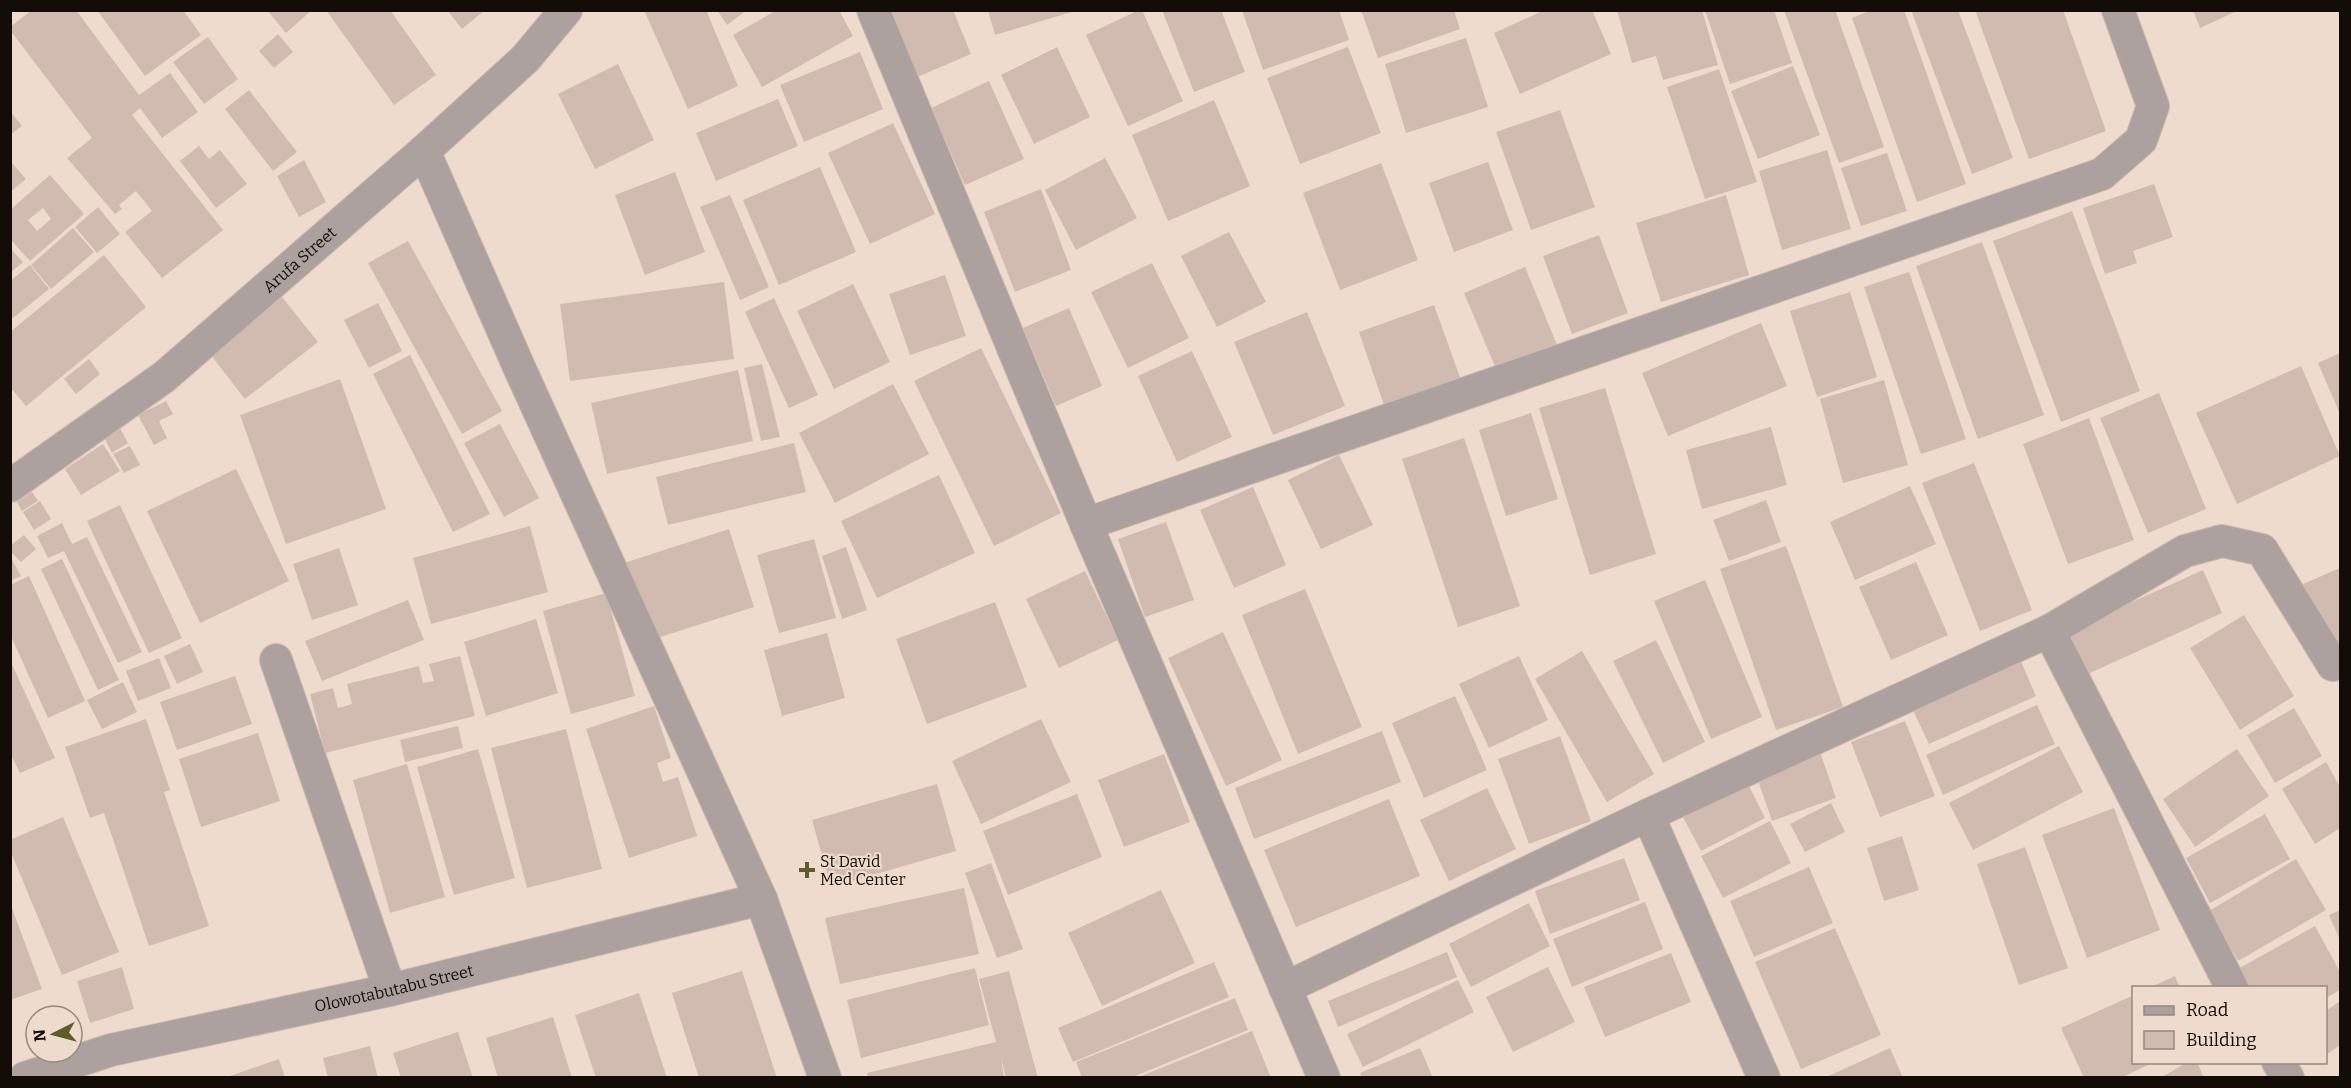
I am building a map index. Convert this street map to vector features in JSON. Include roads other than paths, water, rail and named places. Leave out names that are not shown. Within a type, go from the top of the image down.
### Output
[{"type":"street","name":"Arufa Street","points":[[10,486],[164,377],[424,151],[525,59],[566,10]]},
{"type":"street","points":[[873,10],[1086,524],[1324,1077]]},
{"type":"street","points":[[1086,524],[2102,174],[2141,140],[2153,106],[2118,10]]},
{"type":"street","points":[[424,151],[529,389],[761,899],[825,1077]]},
{"type":"street","points":[[1285,988],[1648,815],[2049,631],[2185,552],[2222,541],[2262,550],[2333,665]]},
{"type":"street","points":[[2049,631],[2231,986]]},
{"type":"street","points":[[276,660],[390,990]]},
{"type":"street","points":[[1648,815],[1764,1077]]},
{"type":"street","name":"Olowotabutabu Street","points":[[25,1077],[111,1050],[390,990],[761,899]]},
{"type":"street","points":[[2279,1064],[2288,1077]]},
{"type":"place","name":"St David Med Center","points":[[807,870]]}]
